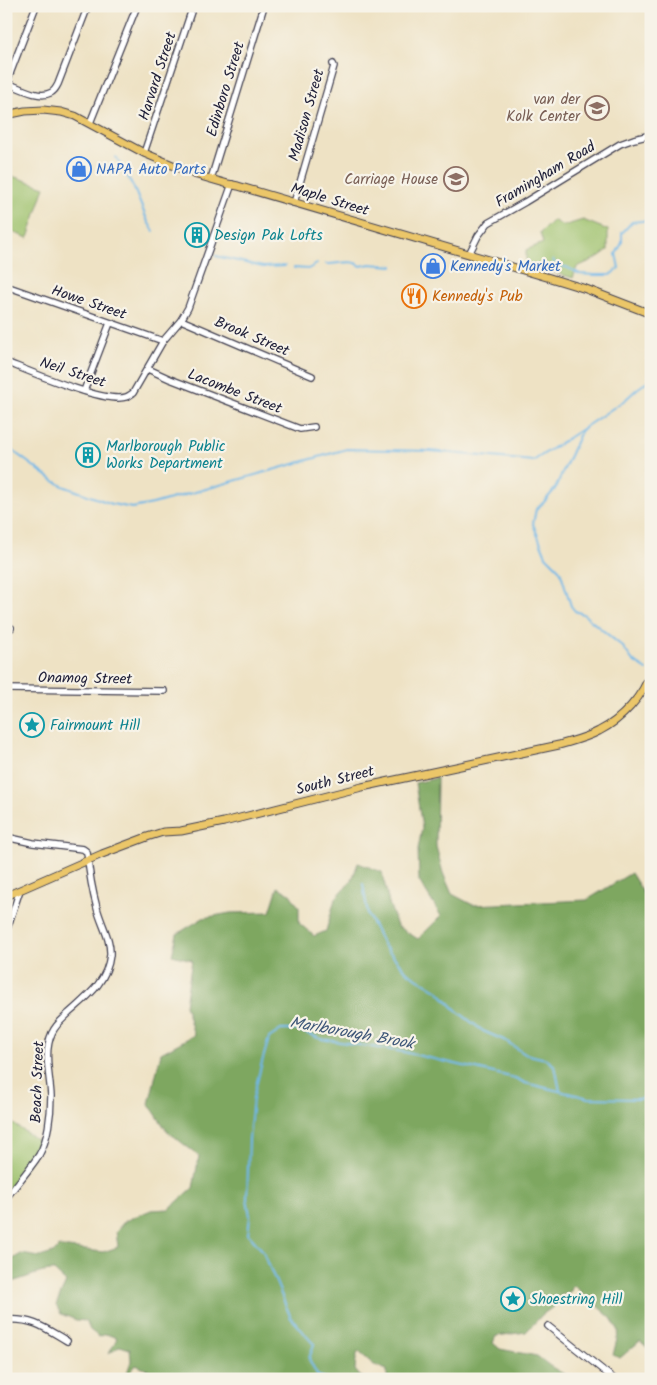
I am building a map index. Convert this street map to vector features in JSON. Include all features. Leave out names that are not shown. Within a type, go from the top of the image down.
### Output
[{"type":"main road","name":"Maple Street","points":[[6,115],[43,110],[76,116],[144,153],[189,172],[582,288],[651,314]]},
{"type":"main road","name":"South Street","points":[[6,896],[132,842],[163,832],[180,831],[224,822],[362,786],[559,745],[587,736],[608,726],[630,706],[645,687],[651,671]]},
{"type":"street","points":[[36,6],[7,83],[40,95],[52,92],[58,84],[88,6]]},
{"type":"street","points":[[90,123],[138,6]]},
{"type":"street","name":"Harvard Street","points":[[144,153],[193,6]]},
{"type":"street","name":"Edinboro Street","points":[[211,179],[264,6]]},
{"type":"street","name":"Madison Street","points":[[294,203],[334,66],[333,64]]},
{"type":"street","name":"Framingham Road","points":[[469,254],[478,236],[488,223],[620,144],[651,135]]},
{"type":"street","name":"Neil Street","points":[[6,362],[61,383],[102,395],[115,398],[126,397],[133,393],[163,341],[181,320],[188,308],[232,184]]},
{"type":"street","name":"Howe Street","points":[[6,286],[163,341]]},
{"type":"street","name":"Brook Street","points":[[181,320],[312,376]]},
{"type":"street","points":[[84,390],[110,322]]},
{"type":"street","name":"Lacombe Street","points":[[148,369],[290,426],[300,429],[314,427]]},
{"type":"street","name":"Onamog Street","points":[[6,689],[164,691]]},
{"type":"street","points":[[6,837],[83,850],[87,852],[88,860]]},
{"type":"street","name":"Beach Street","points":[[6,1198],[39,1155],[46,1138],[51,1103],[48,1045],[52,1033],[63,1018],[96,988],[109,960],[109,942],[95,900],[88,860]]},
{"type":"street","points":[[6,932],[20,890]]},
{"type":"street","points":[[6,1320],[36,1323],[67,1341]]},
{"type":"street","points":[[548,1326],[614,1379]]},
{"type":"green space","points":[[6,174],[45,187],[28,238],[12,232],[11,234],[6,232]]},
{"type":"green space","points":[[553,220],[563,226],[583,220],[608,230],[608,250],[597,258],[577,267],[573,278],[528,265],[526,250],[543,243],[540,233]]},
{"type":"green space","points":[[437,778],[436,846],[443,873],[452,894],[473,905],[587,900],[631,873],[641,889],[651,913],[651,1351],[640,1341],[620,1358],[613,1355],[619,1331],[611,1318],[573,1285],[571,1291],[558,1297],[553,1307],[543,1314],[526,1332],[496,1336],[493,1343],[500,1349],[537,1356],[567,1376],[567,1379],[387,1379],[387,1370],[374,1365],[358,1351],[355,1370],[365,1379],[164,1379],[136,1365],[125,1379],[131,1361],[130,1349],[120,1346],[109,1354],[117,1338],[106,1334],[99,1337],[90,1330],[86,1321],[76,1320],[61,1314],[56,1305],[66,1282],[54,1271],[49,1271],[6,1283],[6,1263],[21,1254],[40,1257],[53,1253],[59,1247],[103,1252],[118,1247],[116,1231],[125,1221],[151,1210],[169,1209],[193,1188],[199,1156],[167,1131],[149,1104],[161,1053],[194,1035],[185,1005],[192,960],[172,955],[177,934],[203,918],[230,913],[270,912],[278,887],[290,894],[299,907],[299,923],[314,936],[326,931],[335,899],[352,880],[358,863],[382,872],[389,903],[397,926],[418,939],[441,916],[419,881],[418,849],[422,828],[415,783]]},
{"type":"green space","points":[[6,1119],[40,1142],[32,1159],[6,1192]]},
{"type":"waterway","points":[[116,157],[133,186],[148,222],[154,231]]},
{"type":"waterway","points":[[553,260],[557,266],[566,267],[580,274],[610,275],[619,268],[616,254],[622,243],[622,233],[632,222],[651,220]]},
{"type":"waterway","points":[[216,256],[263,267],[285,266]]},
{"type":"waterway","points":[[326,264],[353,262],[361,266],[370,264],[393,266]]},
{"type":"waterway","points":[[294,268],[308,269],[317,264]]},
{"type":"waterway","name":"Marlborough Brook","points":[[647,670],[633,661],[623,647],[571,606],[560,570],[546,556],[533,524],[536,509],[555,489],[582,429],[625,400],[651,379]]},
{"type":"waterway","points":[[6,446],[63,486],[112,504],[132,508],[153,504],[347,449],[430,451],[533,461],[582,429]]},
{"type":"waterway","points":[[363,884],[368,915],[384,946],[407,972],[438,991],[457,1011],[483,1031],[506,1041],[525,1054],[546,1059],[555,1066],[560,1091]]},
{"type":"waterway","name":"Marlborough Brook","points":[[328,1379],[318,1376],[309,1359],[314,1344],[291,1318],[263,1251],[248,1234],[250,1216],[247,1198],[249,1139],[253,1098],[269,1038],[281,1030],[298,1030],[321,1039],[404,1052],[515,1078],[525,1083],[589,1098],[651,1098]]},
{"type":"place","name":"van der Kolk Center","points":[[597,108]]},
{"type":"place","name":"NAPA Auto Parts","points":[[79,169]]},
{"type":"place","name":"Carriage House","points":[[456,179]]},
{"type":"place","name":"Design Pak Lofts","points":[[197,235]]},
{"type":"place","name":"Kennedy's Market","points":[[433,266]]},
{"type":"place","name":"Kennedy's Pub","points":[[414,296]]},
{"type":"place","name":"Marlborough Public Works Department","points":[[88,455]]},
{"type":"place","name":"Fairmount Hill","points":[[32,725]]},
{"type":"place","name":"Shoestring Hill","points":[[513,1299]]}]
